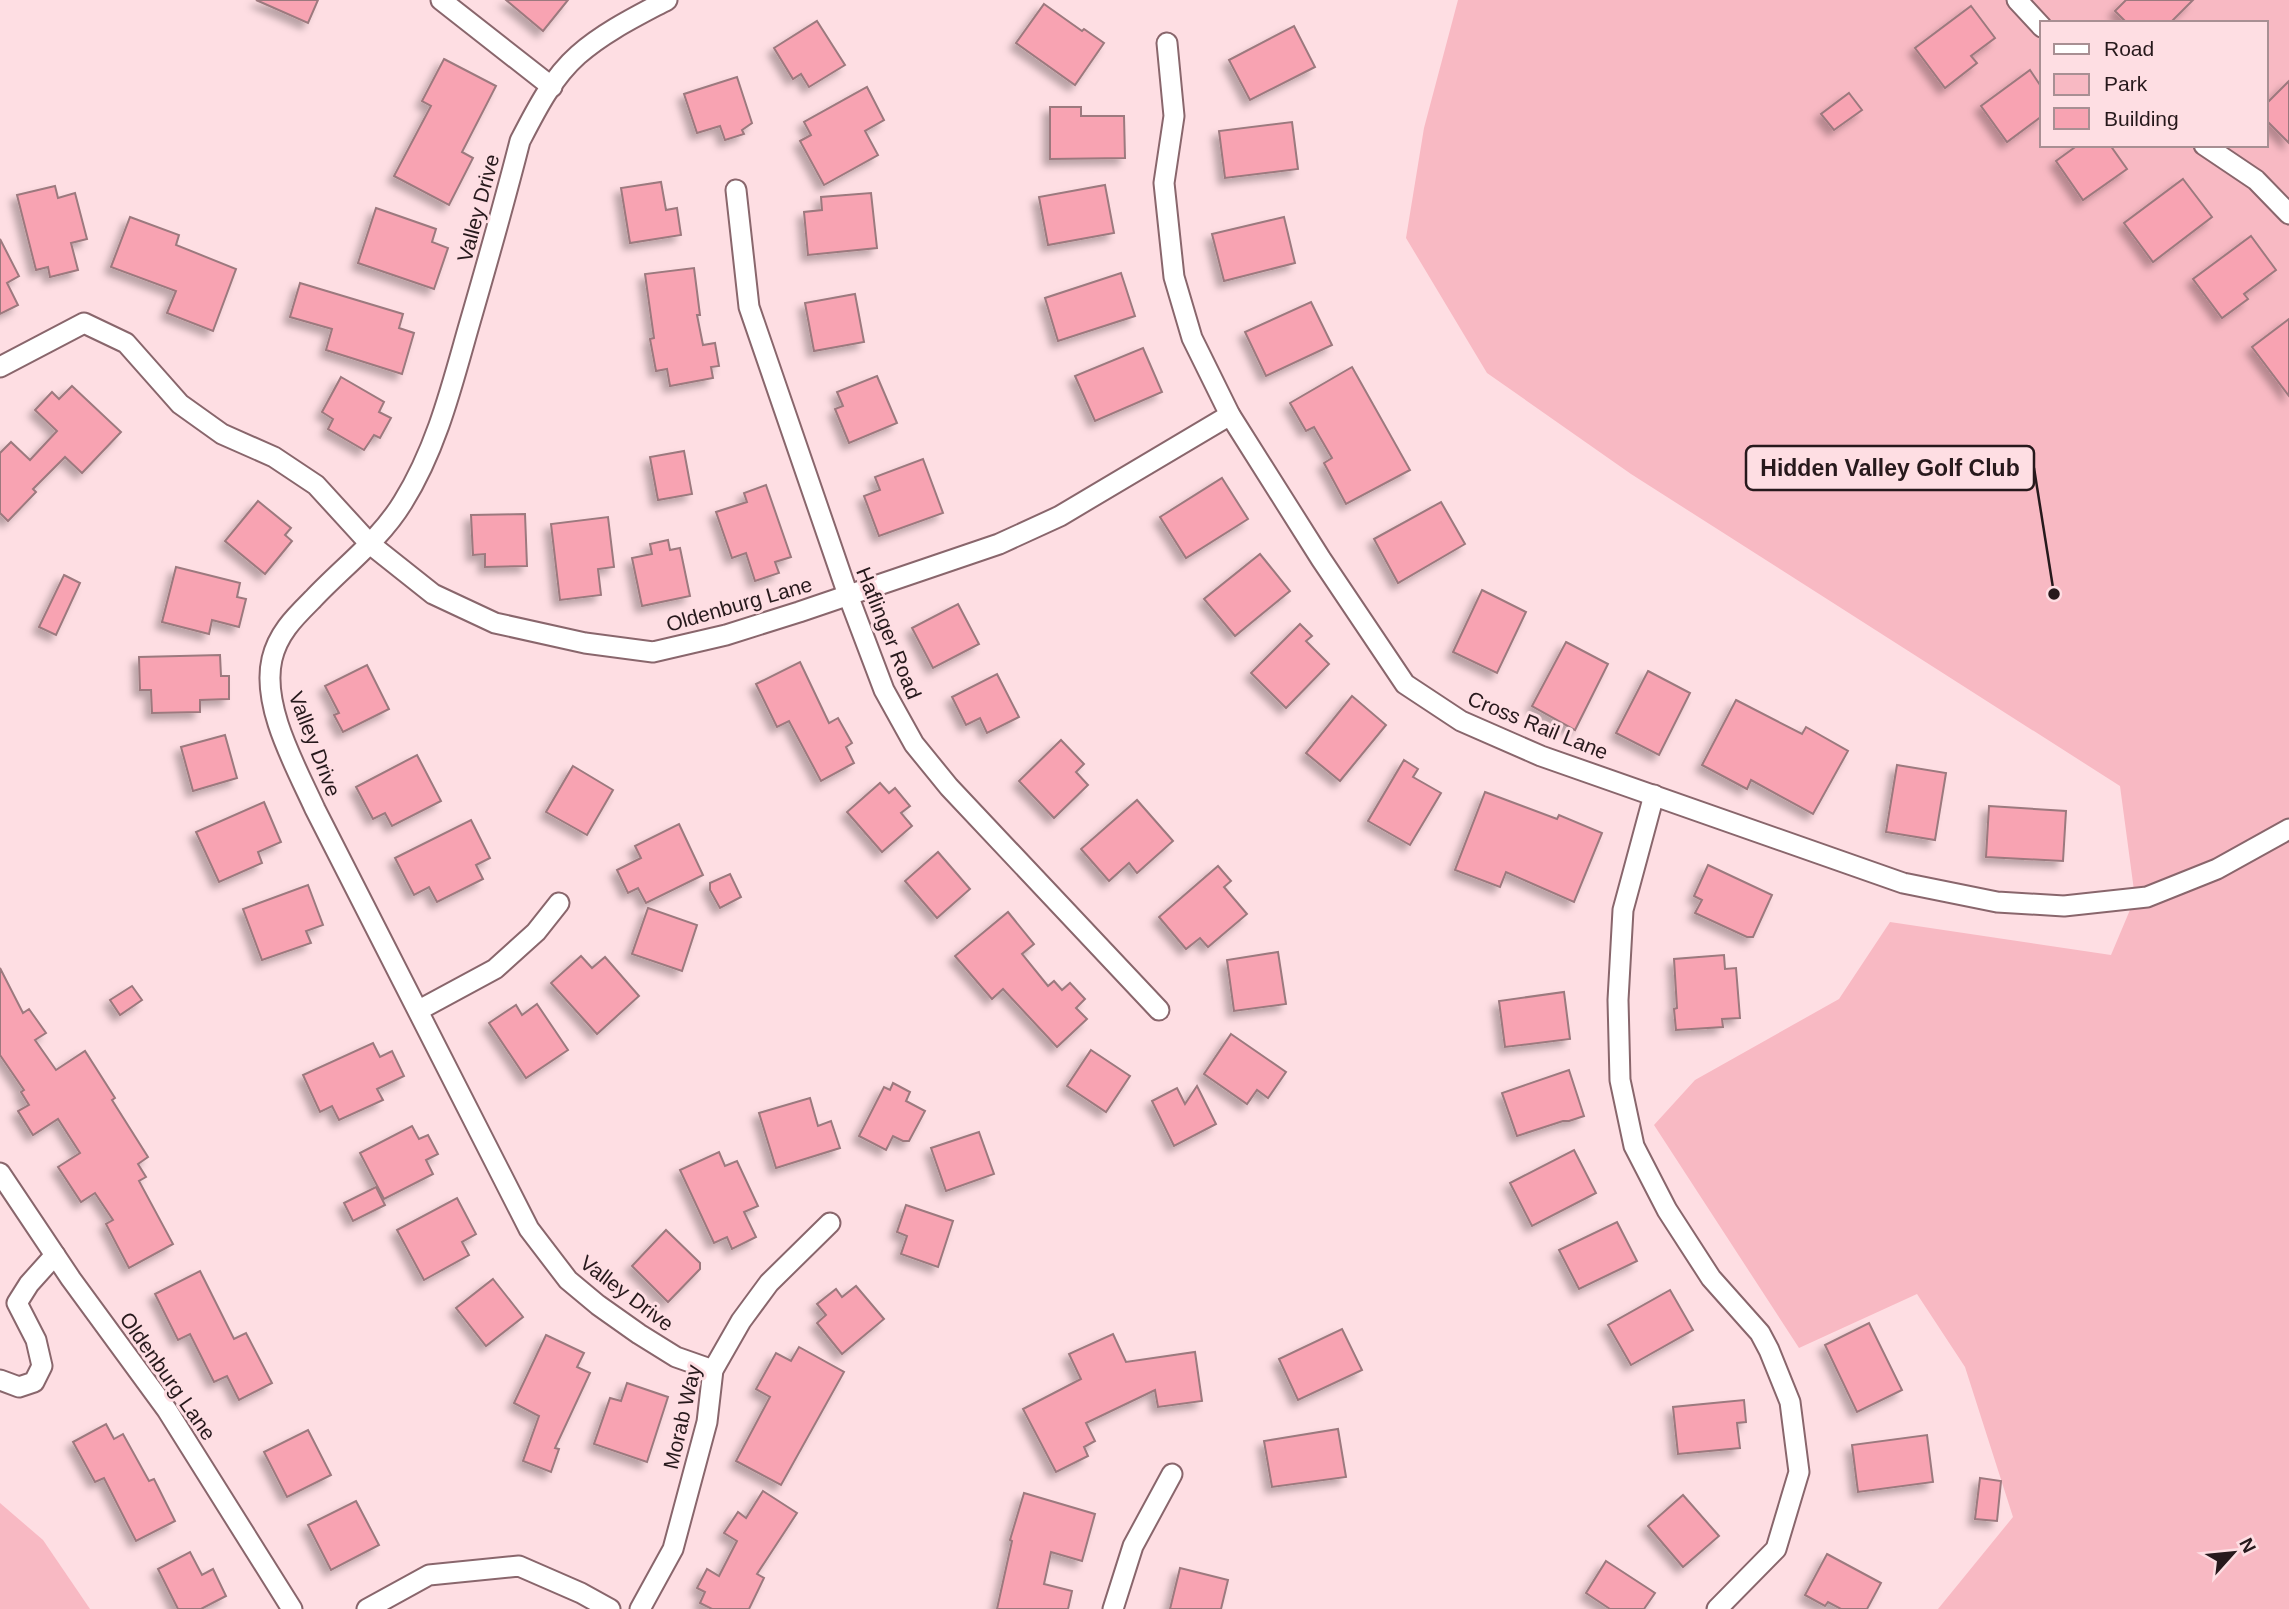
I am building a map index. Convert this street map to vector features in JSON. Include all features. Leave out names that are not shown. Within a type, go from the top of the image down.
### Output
[{"type":"street","points":[[441,0],[552,87]]},
{"type":"street","name":"Valley Drive","points":[[667,0],[620,25],[578,55],[541,99],[520,141],[444,413],[427,458],[402,504],[370,544],[339,571],[285,627],[272,659],[270,688],[276,716],[309,797],[529,1229],[568,1280],[639,1335],[676,1357],[713,1370]]},
{"type":"street","points":[[2017,0],[2040,25]]},
{"type":"street","name":"Cross Rail Lane","points":[[1167,43],[1174,116],[1164,183],[1174,277],[1192,338],[1230,415],[1321,559],[1405,684],[1461,721],[1541,755],[1903,883],[1997,902],[2064,906],[2147,897],[2217,869],[2289,829]]},
{"type":"street","points":[[2207,147],[2256,180],[2289,214]]},
{"type":"street","name":"Haflinger Road","points":[[736,190],[749,307],[848,595],[884,690],[914,744],[949,786],[1158,1010]]},
{"type":"street","name":"Oldenburg Lane","points":[[0,367],[83,323],[126,343],[180,404],[211,427],[274,457],[316,485],[370,544],[433,594],[495,624],[585,643],[653,652],[726,635],[999,544],[1060,516],[1230,415]]},
{"type":"street","points":[[1654,794],[1623,910],[1618,1000],[1620,1080],[1634,1146],[1667,1210],[1711,1278],[1760,1332],[1790,1402],[1799,1472],[1776,1549],[1717,1609]]},
{"type":"street","points":[[419,1010],[495,969],[536,932],[559,903]]},
{"type":"street","name":"Oldenburg Lane","points":[[0,1173],[55,1255],[167,1410],[292,1609]]},
{"type":"street","name":"Morab Way","points":[[640,1609],[673,1549],[707,1422],[713,1370],[741,1321],[769,1283],[830,1223]]},
{"type":"street","points":[[0,1380],[19,1387],[34,1382],[42,1366],[36,1340],[17,1303],[29,1284],[55,1255]]},
{"type":"street","points":[[1113,1609],[1133,1546],[1172,1474]]},
{"type":"street","points":[[367,1609],[429,1576],[519,1566],[610,1609]]},
{"type":"green space","points":[[1458,0],[2289,0],[2289,1609],[1938,1609],[2013,1517],[1965,1367],[1917,1294],[1799,1348],[1654,1125],[1695,1080],[1839,999],[1890,922],[2111,955],[2135,898],[2120,786],[1631,474],[1487,373],[1406,238],[1424,128]]},
{"type":"green space","points":[[0,1503],[43,1540],[90,1609],[0,1609]]},
{"type":"building","points":[[256,0],[318,0],[308,23]]},
{"type":"building","points":[[506,0],[568,0],[543,31]]},
{"type":"building","points":[[2126,0],[2193,0],[2172,21],[2125,21],[2115,11]]},
{"type":"building","points":[[1044,4],[1104,43],[1075,85],[1016,43]]},
{"type":"building","points":[[1971,6],[1995,38],[1971,56],[1977,63],[1945,88],[1915,48]]},
{"type":"building","points":[[817,21],[845,65],[809,87],[801,74],[793,79],[774,48]]},
{"type":"building","points":[[1294,26],[1315,67],[1250,100],[1229,60]]},
{"type":"building","points":[[444,59],[496,86],[462,152],[473,158],[449,205],[394,176],[431,106],[422,101]]},
{"type":"building","points":[[2030,70],[2040,85],[2040,117],[2007,142],[1981,106]]},
{"type":"building","points":[[737,77],[752,123],[742,130],[744,134],[725,140],[720,126],[697,133],[684,94]]},
{"type":"building","points":[[2289,81],[2289,143],[2268,122],[2268,102]]},
{"type":"building","points":[[867,87],[884,120],[865,131],[878,155],[824,185],[800,141],[811,135],[804,122]]},
{"type":"building","points":[[1849,93],[1862,110],[1834,130],[1821,114]]},
{"type":"building","points":[[1050,107],[1081,107],[1081,116],[1124,116],[1125,158],[1050,159]]},
{"type":"building","points":[[1292,122],[1298,169],[1225,178],[1219,131]]},
{"type":"building","points":[[2075,147],[2111,147],[2127,169],[2083,200],[2056,161]]},
{"type":"building","points":[[2183,179],[2212,217],[2153,262],[2124,223]]},
{"type":"building","points":[[661,182],[666,210],[677,208],[681,235],[630,243],[621,188]]},
{"type":"building","points":[[1105,185],[1114,233],[1048,245],[1039,197]]},
{"type":"building","points":[[55,186],[58,198],[75,193],[87,239],[71,243],[78,270],[50,277],[48,267],[36,270],[17,195]]},
{"type":"building","points":[[871,193],[877,248],[808,255],[804,212],[822,210],[821,197]]},
{"type":"building","points":[[376,208],[436,229],[432,242],[448,248],[434,289],[358,263]]},
{"type":"building","points":[[130,217],[179,235],[176,245],[236,269],[213,331],[167,313],[176,291],[111,267]]},
{"type":"building","points":[[1284,217],[1295,263],[1224,281],[1212,234]]},
{"type":"building","points":[[2251,236],[2276,270],[2244,294],[2248,299],[2222,318],[2193,279]]},
{"type":"building","points":[[0,239],[19,276],[7,283],[18,305],[0,314]]},
{"type":"building","points":[[694,268],[700,315],[697,315],[703,345],[715,343],[719,366],[711,367],[713,378],[670,386],[667,369],[656,371],[650,339],[654,338],[645,274]]},
{"type":"building","points":[[1121,273],[1135,316],[1058,341],[1045,298]]},
{"type":"building","points":[[300,283],[403,314],[399,328],[414,333],[402,374],[326,350],[332,329],[290,317]]},
{"type":"building","points":[[855,294],[864,342],[814,351],[805,303]]},
{"type":"building","points":[[1311,302],[1332,345],[1266,376],[1245,332]]},
{"type":"building","points":[[2289,319],[2289,396],[2252,347]]},
{"type":"building","points":[[1143,348],[1162,392],[1095,421],[1075,376]]},
{"type":"building","points":[[1352,367],[1410,470],[1346,504],[1324,463],[1332,458],[1314,427],[1306,431],[1290,403]]},
{"type":"building","points":[[877,376],[897,423],[849,443],[835,409],[843,406],[837,392]]},
{"type":"building","points":[[341,377],[384,402],[379,412],[391,418],[380,438],[374,435],[364,450],[328,429],[333,419],[322,412]]},
{"type":"building","points":[[72,386],[121,432],[82,473],[65,457],[33,489],[36,492],[8,521],[0,513],[0,453],[11,442],[30,460],[57,431],[35,410],[52,392],[59,399]]},
{"type":"building","points":[[684,451],[692,494],[658,500],[650,457]]},
{"type":"building","points":[[923,459],[943,513],[879,536],[864,496],[880,490],[875,477]]},
{"type":"building","points":[[1222,478],[1248,519],[1186,558],[1160,517]]},
{"type":"building","points":[[766,485],[791,557],[775,562],[779,573],[755,581],[746,553],[732,558],[716,512],[747,502],[744,493]]},
{"type":"building","points":[[258,501],[291,528],[285,535],[292,541],[265,574],[225,541]]},
{"type":"building","points":[[1441,502],[1465,544],[1398,583],[1374,539]]},
{"type":"building","points":[[525,514],[527,566],[485,567],[485,554],[473,555],[471,515]]},
{"type":"building","points":[[608,517],[614,567],[598,569],[601,595],[560,600],[551,524]]},
{"type":"building","points":[[668,540],[670,550],[680,548],[690,596],[642,606],[632,558],[652,554],[650,544]]},
{"type":"building","points":[[1260,554],[1290,591],[1235,636],[1204,599]]},
{"type":"building","points":[[176,567],[240,583],[237,597],[246,599],[239,627],[212,620],[209,634],[162,622]]},
{"type":"building","points":[[64,575],[80,583],[56,635],[39,627]]},
{"type":"building","points":[[1482,590],[1526,612],[1497,673],[1453,652]]},
{"type":"building","points":[[958,604],[979,644],[933,668],[912,628]]},
{"type":"building","points":[[1300,624],[1312,636],[1306,641],[1329,664],[1286,708],[1251,673]]},
{"type":"building","points":[[1566,642],[1608,664],[1575,730],[1532,706]]},
{"type":"building","points":[[220,655],[221,676],[229,676],[229,699],[200,700],[200,712],[152,713],[151,690],[140,690],[139,657]]},
{"type":"building","points":[[800,662],[829,723],[838,718],[852,743],[846,747],[854,763],[821,781],[789,721],[777,727],[756,684]]},
{"type":"building","points":[[367,665],[389,709],[343,732],[334,715],[339,713],[325,686]]},
{"type":"building","points":[[1648,671],[1690,693],[1659,755],[1616,733]]},
{"type":"building","points":[[997,674],[1019,717],[987,733],[980,718],[966,725],[952,697]]},
{"type":"building","points":[[1352,696],[1386,725],[1340,781],[1306,753]]},
{"type":"building","points":[[1736,700],[1802,734],[1806,727],[1848,751],[1813,814],[1751,780],[1747,789],[1702,765]]},
{"type":"building","points":[[225,735],[237,778],[193,791],[181,747]]},
{"type":"building","points":[[1061,740],[1084,764],[1076,772],[1088,785],[1054,818],[1019,781]]},
{"type":"building","points":[[417,755],[441,801],[392,826],[385,813],[373,819],[356,787]]},
{"type":"building","points":[[1404,760],[1418,769],[1413,777],[1441,793],[1410,845],[1368,821]]},
{"type":"building","points":[[1897,765],[1946,773],[1935,840],[1886,832]]},
{"type":"building","points":[[573,766],[613,790],[587,835],[546,812]]},
{"type":"building","points":[[880,783],[889,793],[895,788],[910,806],[901,813],[912,826],[882,852],[847,812]]},
{"type":"building","points":[[1485,792],[1557,819],[1559,815],[1602,833],[1574,902],[1506,872],[1500,887],[1455,870]]},
{"type":"building","points":[[1137,800],[1173,841],[1137,873],[1129,863],[1109,881],[1081,849]]},
{"type":"building","points":[[264,802],[281,842],[258,852],[262,863],[219,882],[196,832]]},
{"type":"building","points":[[1989,806],[2066,811],[2063,861],[1986,857]]},
{"type":"building","points":[[471,820],[490,858],[476,865],[483,879],[437,902],[429,887],[414,895],[395,858]]},
{"type":"building","points":[[679,824],[703,875],[646,903],[638,888],[628,893],[617,870],[641,858],[635,846]]},
{"type":"building","points":[[938,852],[970,889],[937,918],[905,881]]},
{"type":"building","points":[[1708,865],[1772,895],[1753,937],[1747,937],[1695,913],[1702,900],[1694,896]]},
{"type":"building","points":[[1218,866],[1231,881],[1224,887],[1247,914],[1208,947],[1200,938],[1186,949],[1159,917]]},
{"type":"building","points":[[730,874],[741,897],[720,908],[710,890],[710,883]]},
{"type":"building","points":[[308,885],[323,925],[306,931],[311,943],[262,960],[243,909]]},
{"type":"building","points":[[648,908],[697,925],[682,971],[632,954]]},
{"type":"building","points":[[1008,912],[1034,944],[1022,954],[1048,986],[1054,981],[1062,990],[1070,983],[1085,999],[1076,1008],[1087,1019],[1057,1047],[1003,989],[992,999],[955,956]]},
{"type":"building","points":[[1278,952],[1286,1004],[1234,1011],[1227,960]]},
{"type":"building","points":[[1724,955],[1725,969],[1736,968],[1740,1018],[1722,1019],[1723,1027],[1676,1030],[1674,959]]},
{"type":"building","points":[[581,956],[592,968],[605,957],[639,996],[597,1034],[551,983]]},
{"type":"building","points":[[0,968],[23,1013],[29,1009],[46,1033],[35,1040],[56,1070],[85,1051],[148,1157],[138,1164],[146,1177],[139,1181],[173,1244],[129,1268],[106,1224],[113,1220],[95,1193],[81,1202],[58,1167],[80,1153],[58,1119],[33,1135],[18,1111],[29,1105],[21,1092],[24,1090],[0,1055]]},
{"type":"building","points":[[132,986],[142,1000],[120,1015],[110,1000]]},
{"type":"building","points":[[1564,992],[1570,1039],[1505,1047],[1499,1001]]},
{"type":"building","points":[[537,1004],[568,1050],[526,1078],[489,1023],[516,1005],[522,1015]]},
{"type":"building","points":[[1231,1034],[1286,1072],[1268,1098],[1257,1090],[1247,1104],[1204,1074]]},
{"type":"building","points":[[373,1043],[380,1057],[392,1051],[404,1076],[377,1089],[383,1100],[339,1120],[332,1106],[320,1112],[303,1075]]},
{"type":"building","points":[[1091,1050],[1130,1076],[1106,1112],[1067,1086]]},
{"type":"building","points":[[1569,1070],[1584,1116],[1517,1136],[1502,1093]]},
{"type":"building","points":[[893,1083],[910,1092],[906,1101],[925,1111],[909,1141],[893,1136],[886,1150],[859,1136],[884,1087],[890,1090]]},
{"type":"building","points":[[1197,1086],[1216,1124],[1174,1146],[1152,1101],[1177,1088],[1185,1104]]},
{"type":"building","points":[[810,1098],[818,1126],[831,1121],[840,1148],[776,1168],[759,1113]]},
{"type":"building","points":[[412,1126],[419,1139],[428,1135],[438,1154],[426,1160],[433,1174],[384,1199],[360,1153]]},
{"type":"building","points":[[979,1132],[994,1174],[946,1191],[931,1148]]},
{"type":"building","points":[[1574,1150],[1596,1193],[1532,1226],[1510,1183]]},
{"type":"building","points":[[719,1152],[725,1166],[737,1161],[758,1206],[744,1212],[756,1237],[732,1249],[727,1237],[714,1243],[680,1170]]},
{"type":"building","points":[[376,1187],[385,1205],[353,1221],[344,1203]]},
{"type":"building","points":[[457,1198],[476,1234],[462,1242],[469,1255],[424,1280],[397,1230]]},
{"type":"building","points":[[906,1205],[953,1221],[938,1267],[901,1254],[907,1236],[897,1232]]},
{"type":"building","points":[[1617,1222],[1637,1261],[1579,1289],[1559,1250]]},
{"type":"building","points":[[666,1230],[700,1263],[700,1269],[668,1302],[632,1266]]},
{"type":"building","points":[[200,1271],[234,1339],[246,1333],[272,1383],[239,1400],[227,1376],[214,1382],[190,1334],[178,1340],[155,1294]]},
{"type":"building","points":[[493,1279],[523,1317],[486,1346],[456,1308]]},
{"type":"building","points":[[856,1286],[884,1319],[842,1354],[817,1323],[826,1315],[817,1304],[836,1289],[842,1297]]},
{"type":"building","points":[[1670,1290],[1693,1330],[1631,1365],[1608,1325]]},
{"type":"building","points":[[1869,1323],[1902,1390],[1857,1412],[1825,1345]]},
{"type":"building","points":[[1342,1329],[1362,1370],[1298,1400],[1279,1359]]},
{"type":"building","points":[[1113,1334],[1126,1362],[1195,1352],[1202,1401],[1158,1407],[1155,1390],[1086,1423],[1095,1441],[1084,1447],[1088,1456],[1056,1472],[1023,1409],[1081,1379],[1069,1354]]},
{"type":"building","points":[[546,1335],[584,1353],[577,1367],[590,1373],[555,1448],[559,1449],[551,1472],[523,1461],[539,1416],[514,1403]]},
{"type":"building","points":[[799,1347],[844,1372],[781,1485],[736,1461],[770,1397],[756,1389],[776,1353],[791,1361]]},
{"type":"building","points":[[627,1383],[668,1397],[647,1462],[594,1444],[610,1398],[621,1401]]},
{"type":"building","points":[[1744,1400],[1746,1422],[1737,1423],[1740,1448],[1678,1454],[1673,1407]]},
{"type":"building","points":[[106,1424],[114,1439],[123,1434],[149,1481],[154,1479],[175,1521],[136,1541],[104,1478],[95,1482],[73,1442]]},
{"type":"building","points":[[1338,1429],[1346,1477],[1272,1487],[1264,1441]]},
{"type":"building","points":[[308,1430],[331,1475],[287,1497],[264,1452]]},
{"type":"building","points":[[1927,1435],[1933,1482],[1858,1492],[1852,1445]]},
{"type":"building","points":[[1980,1478],[2001,1481],[1997,1521],[1975,1519]]},
{"type":"building","points":[[763,1491],[797,1513],[757,1574],[764,1578],[749,1609],[712,1609],[700,1603],[705,1592],[697,1588],[707,1569],[719,1576],[737,1541],[724,1533],[738,1512],[746,1518]]},
{"type":"building","points":[[1024,1493],[1095,1514],[1082,1561],[1051,1552],[1044,1584],[1072,1591],[1068,1609],[997,1609],[1012,1541],[1010,1540]]},
{"type":"building","points":[[1683,1495],[1719,1536],[1683,1567],[1648,1526]]},
{"type":"building","points":[[356,1501],[379,1545],[331,1570],[308,1525]]},
{"type":"building","points":[[190,1552],[202,1575],[213,1569],[226,1596],[201,1609],[178,1609],[158,1569]]},
{"type":"building","points":[[1827,1554],[1881,1583],[1867,1609],[1841,1609],[1828,1602],[1825,1606],[1805,1595]]},
{"type":"building","points":[[1606,1561],[1655,1593],[1644,1609],[1610,1609],[1586,1593]]},
{"type":"building","points":[[1180,1568],[1228,1580],[1221,1609],[1170,1609]]},
{"type":"place","name":"Hidden Valley Golf Club","points":[[2054,594]]}]
